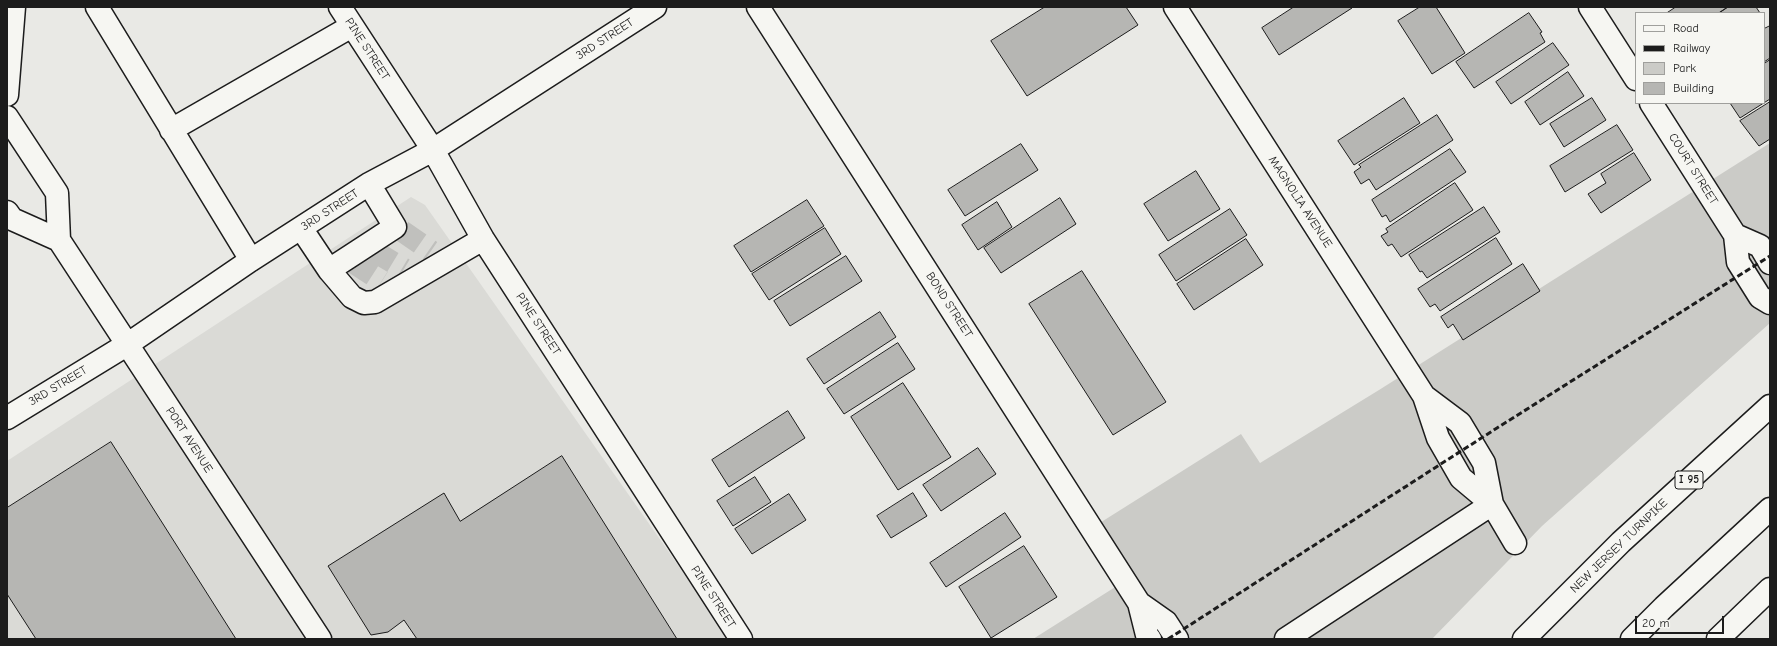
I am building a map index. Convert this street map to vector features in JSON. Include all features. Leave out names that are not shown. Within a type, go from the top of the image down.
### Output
[{"type":"main road","points":[[7,95],[14,7]]},
{"type":"main road","points":[[97,7],[251,260]]},
{"type":"main road","name":"PINE STREET","points":[[340,7],[433,150],[482,239],[741,639]]},
{"type":"main road","name":"3RD STREET","points":[[7,418],[128,344],[251,260],[369,184],[433,150],[656,7]]},
{"type":"main road","name":"BOND STREET","points":[[758,7],[1139,603],[1147,635],[1150,639]]},
{"type":"main road","name":"MAGNOLIA AVENUE","points":[[1175,7],[1424,396],[1438,438],[1461,478],[1492,504],[1516,543]]},
{"type":"main road","points":[[1590,7],[1635,77]]},
{"type":"main road","points":[[171,130],[352,26]]},
{"type":"main road","name":"COURT STREET","points":[[1652,104],[1735,235],[1738,262],[1760,297],[1770,303]]},
{"type":"main road","points":[[7,117],[57,193],[59,240],[12,219],[7,212]]},
{"type":"main road","points":[[354,257],[398,229],[369,184]]},
{"type":"main road","points":[[301,228],[354,257]]},
{"type":"main road","points":[[1735,235],[1760,246],[1770,263]]},
{"type":"main road","points":[[354,257],[352,297],[364,303],[375,302],[389,286],[437,257],[482,239]]},
{"type":"main road","name":"PORT AVENUE","points":[[59,240],[128,344],[154,388],[320,639]]},
{"type":"main road","name":"NEW JERSEY TURNPIKE","points":[[1524,639],[1621,542],[1763,411]]},
{"type":"main road","points":[[1286,639],[1492,504]]},
{"type":"main road","points":[[1632,639],[1664,607],[1770,509]]},
{"type":"main road","points":[[1718,639],[1770,589]]},
{"type":"main road","name":"BOND STREET","points":[[1139,603],[1166,622],[1177,639]]},
{"type":"shaded area","points":[[411,197],[425,205],[730,639],[8,639],[7,461]]},
{"type":"green space","points":[[1770,143],[1770,323],[1542,526],[1432,639],[1033,639],[1120,584],[1087,531],[1241,434],[1260,463],[1379,390]]},
{"type":"building","points":[[1045,7],[1126,7],[1138,25],[1027,96],[991,41]]},
{"type":"building","points":[[1294,7],[1352,8],[1279,55],[1262,28]]},
{"type":"building","points":[[1420,7],[1436,7],[1465,53],[1432,74],[1398,21]]},
{"type":"building","points":[[1676,7],[1728,7],[1720,12],[1668,12]]},
{"type":"building","points":[[1728,7],[1756,7],[1759,12],[1720,12]]},
{"type":"building","points":[[1529,13],[1542,32],[1540,33],[1545,42],[1474,88],[1456,62]]},
{"type":"building","points":[[1770,26],[1770,58],[1765,61],[1765,28]]},
{"type":"building","points":[[1553,43],[1569,65],[1511,104],[1496,82]]},
{"type":"building","points":[[1770,60],[1770,99],[1765,102],[1765,63]]},
{"type":"building","points":[[1568,72],[1584,96],[1540,125],[1525,102]]},
{"type":"building","points":[[1404,98],[1420,123],[1354,165],[1338,141]]},
{"type":"building","points":[[1592,98],[1606,120],[1564,147],[1550,124]]},
{"type":"building","points":[[1770,102],[1770,139],[1759,146],[1740,121]]},
{"type":"building","points":[[1731,104],[1762,104],[1740,118]]},
{"type":"building","points":[[1437,115],[1453,140],[1376,190],[1369,179],[1361,184],[1354,172],[1361,167],[1359,165]]},
{"type":"building","points":[[1617,125],[1633,150],[1565,192],[1550,166]]},
{"type":"building","points":[[1021,144],[1038,170],[965,216],[948,190]]},
{"type":"building","points":[[1450,149],[1466,172],[1390,222],[1386,215],[1382,217],[1372,200]]},
{"type":"building","points":[[1634,153],[1651,180],[1601,213],[1588,194],[1606,183],[1601,174]]},
{"type":"building","points":[[1196,171],[1220,209],[1168,241],[1144,204]]},
{"type":"building","points":[[1455,183],[1473,210],[1401,257],[1392,244],[1388,246],[1381,236],[1388,232],[1386,229]]},
{"type":"building","points":[[1060,198],[1076,224],[1001,273],[984,248]]},
{"type":"building","points":[[807,200],[824,226],[751,272],[734,246]]},
{"type":"building","points":[[997,202],[1012,227],[978,250],[962,225]]},
{"type":"building","points":[[1484,207],[1500,232],[1427,278],[1422,271],[1420,272],[1409,255]]},
{"type":"building","points":[[1230,209],[1247,235],[1176,281],[1159,255]]},
{"type":"building","points":[[825,228],[841,254],[769,300],[752,274]]},
{"type":"building","points":[[1496,238],[1512,264],[1440,311],[1435,304],[1430,307],[1418,289]]},
{"type":"building","points":[[1246,239],[1263,265],[1194,310],[1177,284]]},
{"type":"building","points":[[846,256],[862,281],[790,326],[774,301]]},
{"type":"building","points":[[1523,264],[1540,291],[1463,340],[1453,324],[1448,328],[1441,317]]},
{"type":"building","points":[[1082,271],[1166,402],[1113,435],[1029,304]]},
{"type":"building","points":[[880,312],[896,337],[824,384],[807,359]]},
{"type":"building","points":[[898,343],[915,369],[844,414],[827,389]]},
{"type":"building","points":[[903,383],[951,457],[898,490],[851,417]]},
{"type":"building","points":[[788,411],[805,438],[729,487],[712,460]]},
{"type":"building","points":[[111,442],[236,639],[36,639],[7,594],[7,508]]},
{"type":"building","points":[[978,448],[996,474],[941,511],[923,485]]},
{"type":"building","points":[[562,456],[677,639],[417,639],[404,620],[388,632],[371,635],[328,566],[444,493],[460,521]]},
{"type":"building","points":[[755,477],[771,502],[733,526],[717,501]]},
{"type":"building","points":[[913,493],[927,516],[891,538],[877,516]]},
{"type":"building","points":[[789,494],[806,520],[752,554],[735,529]]},
{"type":"building","points":[[1005,513],[1021,537],[946,587],[930,563]]},
{"type":"building","points":[[1024,546],[1057,597],[991,638],[959,587]]},
{"type":"tunnel","points":[[402,231],[431,251]]},
{"type":"tunnel","points":[[374,251],[404,269]]},
{"type":"tunnel","points":[[354,263],[382,281]]},
{"type":"railway","points":[[1168,639],[1497,428],[1770,256]]}]
